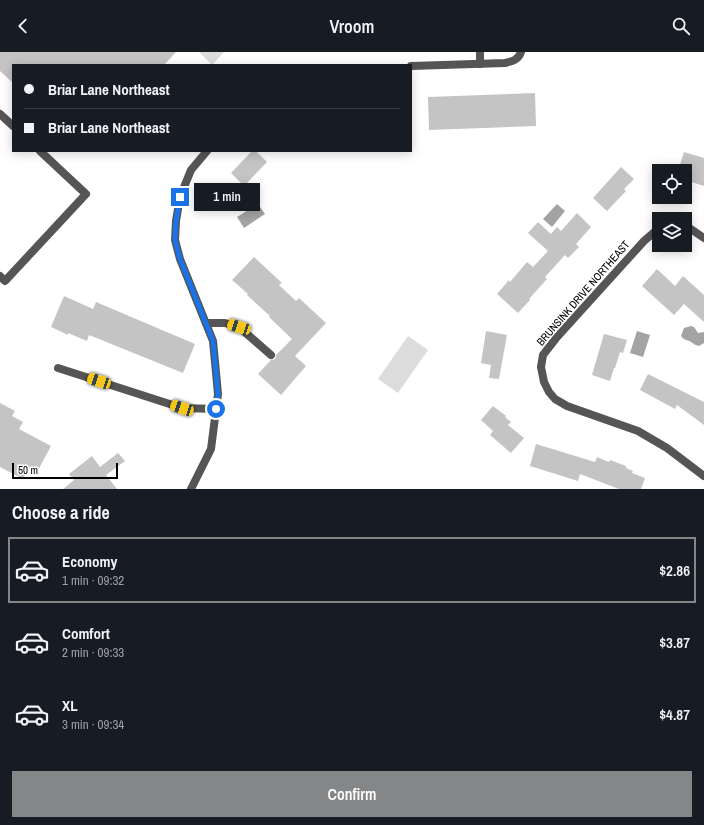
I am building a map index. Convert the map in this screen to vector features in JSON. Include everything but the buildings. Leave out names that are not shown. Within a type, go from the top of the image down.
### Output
[{"type":"street","points":[[480,52],[480,64]]},
{"type":"street","points":[[412,66],[506,63],[515,61],[521,52]]},
{"type":"street","points":[[0,114],[12,125]]},
{"type":"street","points":[[0,276],[5,281],[86,194],[41,152]]},
{"type":"street","points":[[191,489],[211,448],[218,394],[213,341],[180,259],[175,240],[176,221],[180,197],[191,170],[206,152]]},
{"type":"street","points":[[692,230],[704,238]]},
{"type":"street","name":"BRUNSINK DRIVE NORTHEAST","points":[[652,234],[557,337],[543,355],[541,366],[544,382],[549,392],[555,399],[567,406],[638,431],[667,448],[704,476]]},
{"type":"street","points":[[206,323],[225,323],[239,327],[271,355]]},
{"type":"street","points":[[58,368],[182,408],[216,409]]},
{"type":"shaded area","points":[[199,52],[224,52],[213,64],[211,64]]},
{"type":"shaded area","points":[[258,204],[265,214],[244,228],[237,217]]},
{"type":"shaded area","points":[[557,204],[565,211],[552,227],[543,219]]},
{"type":"shaded area","points":[[691,326],[694,327],[698,333],[704,332],[704,343],[699,346],[681,336],[684,328]]},
{"type":"shaded area","points":[[637,331],[650,335],[643,357],[630,353]]},
{"type":"shaded area","points":[[408,336],[428,350],[398,393],[378,379]]},
{"type":"route","points":[[180,197],[176,221],[175,240],[180,259],[213,341],[218,394],[216,409]]}]
